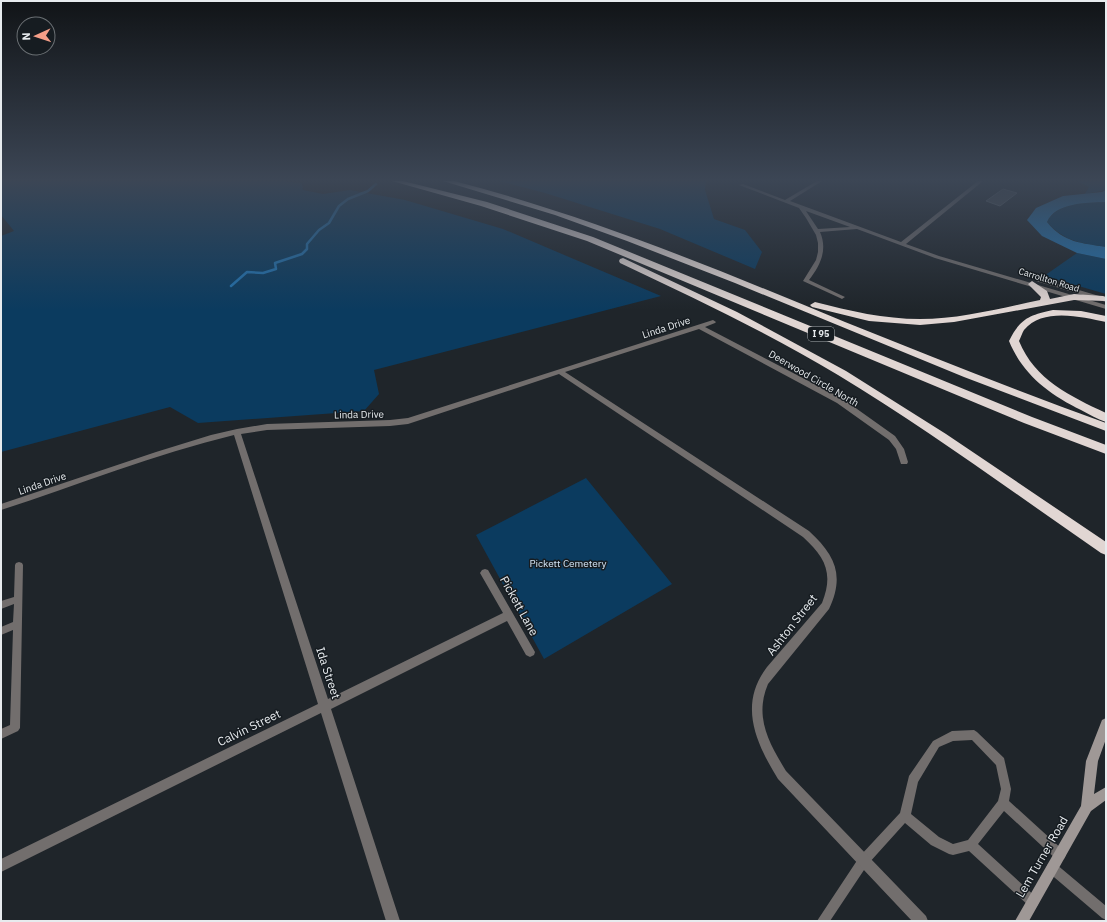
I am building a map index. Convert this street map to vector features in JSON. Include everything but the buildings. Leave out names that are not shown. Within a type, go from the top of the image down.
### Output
[{"type":"highway","points":[[544,224],[745,319],[817,358],[904,412],[1106,549]]},
{"type":"highway","name":"I 95","points":[[546,224],[618,251],[1028,420],[1106,450]]},
{"type":"highway","name":"I 95","points":[[590,224],[708,269],[976,377],[1106,427]]},
{"type":"highway","points":[[708,269],[820,307],[852,315],[885,320],[920,322],[937,321],[1074,297],[1105,302]]},
{"type":"highway","points":[[1032,284],[1044,293],[1046,297],[1044,302]]},
{"type":"highway","points":[[1106,319],[1069,313],[1041,315],[1028,320],[1020,326],[1014,341],[1016,350],[1022,361],[1044,382],[1080,406],[1106,418]]},
{"type":"highway","points":[[1078,530],[1106,559]]},
{"type":"main road","points":[[1087,807],[1092,761],[1106,724]]},
{"type":"main road","points":[[1087,807],[1106,793]]},
{"type":"main road","name":"Lem Turner Road","points":[[1022,921],[1087,807]]},
{"type":"street","points":[[812,224],[817,231],[821,248],[820,257],[806,282],[842,297]]},
{"type":"street","name":"Carrollton Road","points":[[849,224],[937,257],[986,270],[1074,297]]},
{"type":"street","points":[[902,244],[927,224]]},
{"type":"street","points":[[817,231],[860,228]]},
{"type":"street","name":"Carrollton Road","points":[[986,270],[1029,278],[1105,302]]},
{"type":"street","name":"Linda Drive","points":[[1,507],[159,454],[211,438],[237,432],[267,427],[390,423],[408,420],[713,322]]},
{"type":"street","name":"Deerwood Circle North","points":[[700,327],[840,402],[892,438],[902,452],[904,462]]},
{"type":"street","name":"Ashton Street","points":[[560,372],[806,534],[817,544],[826,556],[832,570],[834,581],[832,593],[826,606],[764,681],[758,697],[757,714],[760,734],[769,755],[782,775],[921,921]]},
{"type":"street","name":"Ida Street","points":[[237,432],[394,921]]},
{"type":"street","name":"Pickett Lane","points":[[485,573],[530,652]]},
{"type":"street","name":"Calvin Street","points":[[1,866],[508,615]]},
{"type":"lane","points":[[1,734],[15,728],[18,565]]},
{"type":"lane","points":[[1,605],[18,599]]},
{"type":"lane","points":[[1,631],[17,625]]},
{"type":"lane","points":[[823,921],[864,860],[905,816],[913,780],[936,744],[952,736],[974,735],[1000,762],[1006,789],[1003,803],[971,845],[953,850],[935,841],[905,816]]},
{"type":"lane","points":[[1003,803],[1060,855]]},
{"type":"lane","points":[[971,845],[1033,902]]},
{"type":"lane","points":[[1052,868],[1106,914]]},
{"type":"green space","points":[[8,224],[486,224],[503,229],[661,296],[374,370],[379,394],[364,411],[198,423],[170,407],[1,452],[1,236],[14,231]]},
{"type":"green space","points":[[644,224],[728,224],[745,230],[762,252],[755,269],[660,229]]},
{"type":"green space","points":[[1049,224],[1106,224],[1106,247],[1081,243],[1067,238]]},
{"type":"green space","points":[[1077,253],[1106,259],[1106,294],[1044,276]]},
{"type":"green space","name":"Pickett Cemetery","points":[[586,478],[672,584],[544,659],[476,535]]},
{"type":"shaded area","points":[[1031,224],[1049,224],[1060,234],[1074,241],[1106,247],[1106,259],[1077,253],[1042,236]]},
{"type":"waterway","points":[[231,286],[247,272],[263,273],[276,269],[275,263],[302,254],[307,249],[307,244],[319,230],[328,224]]}]
